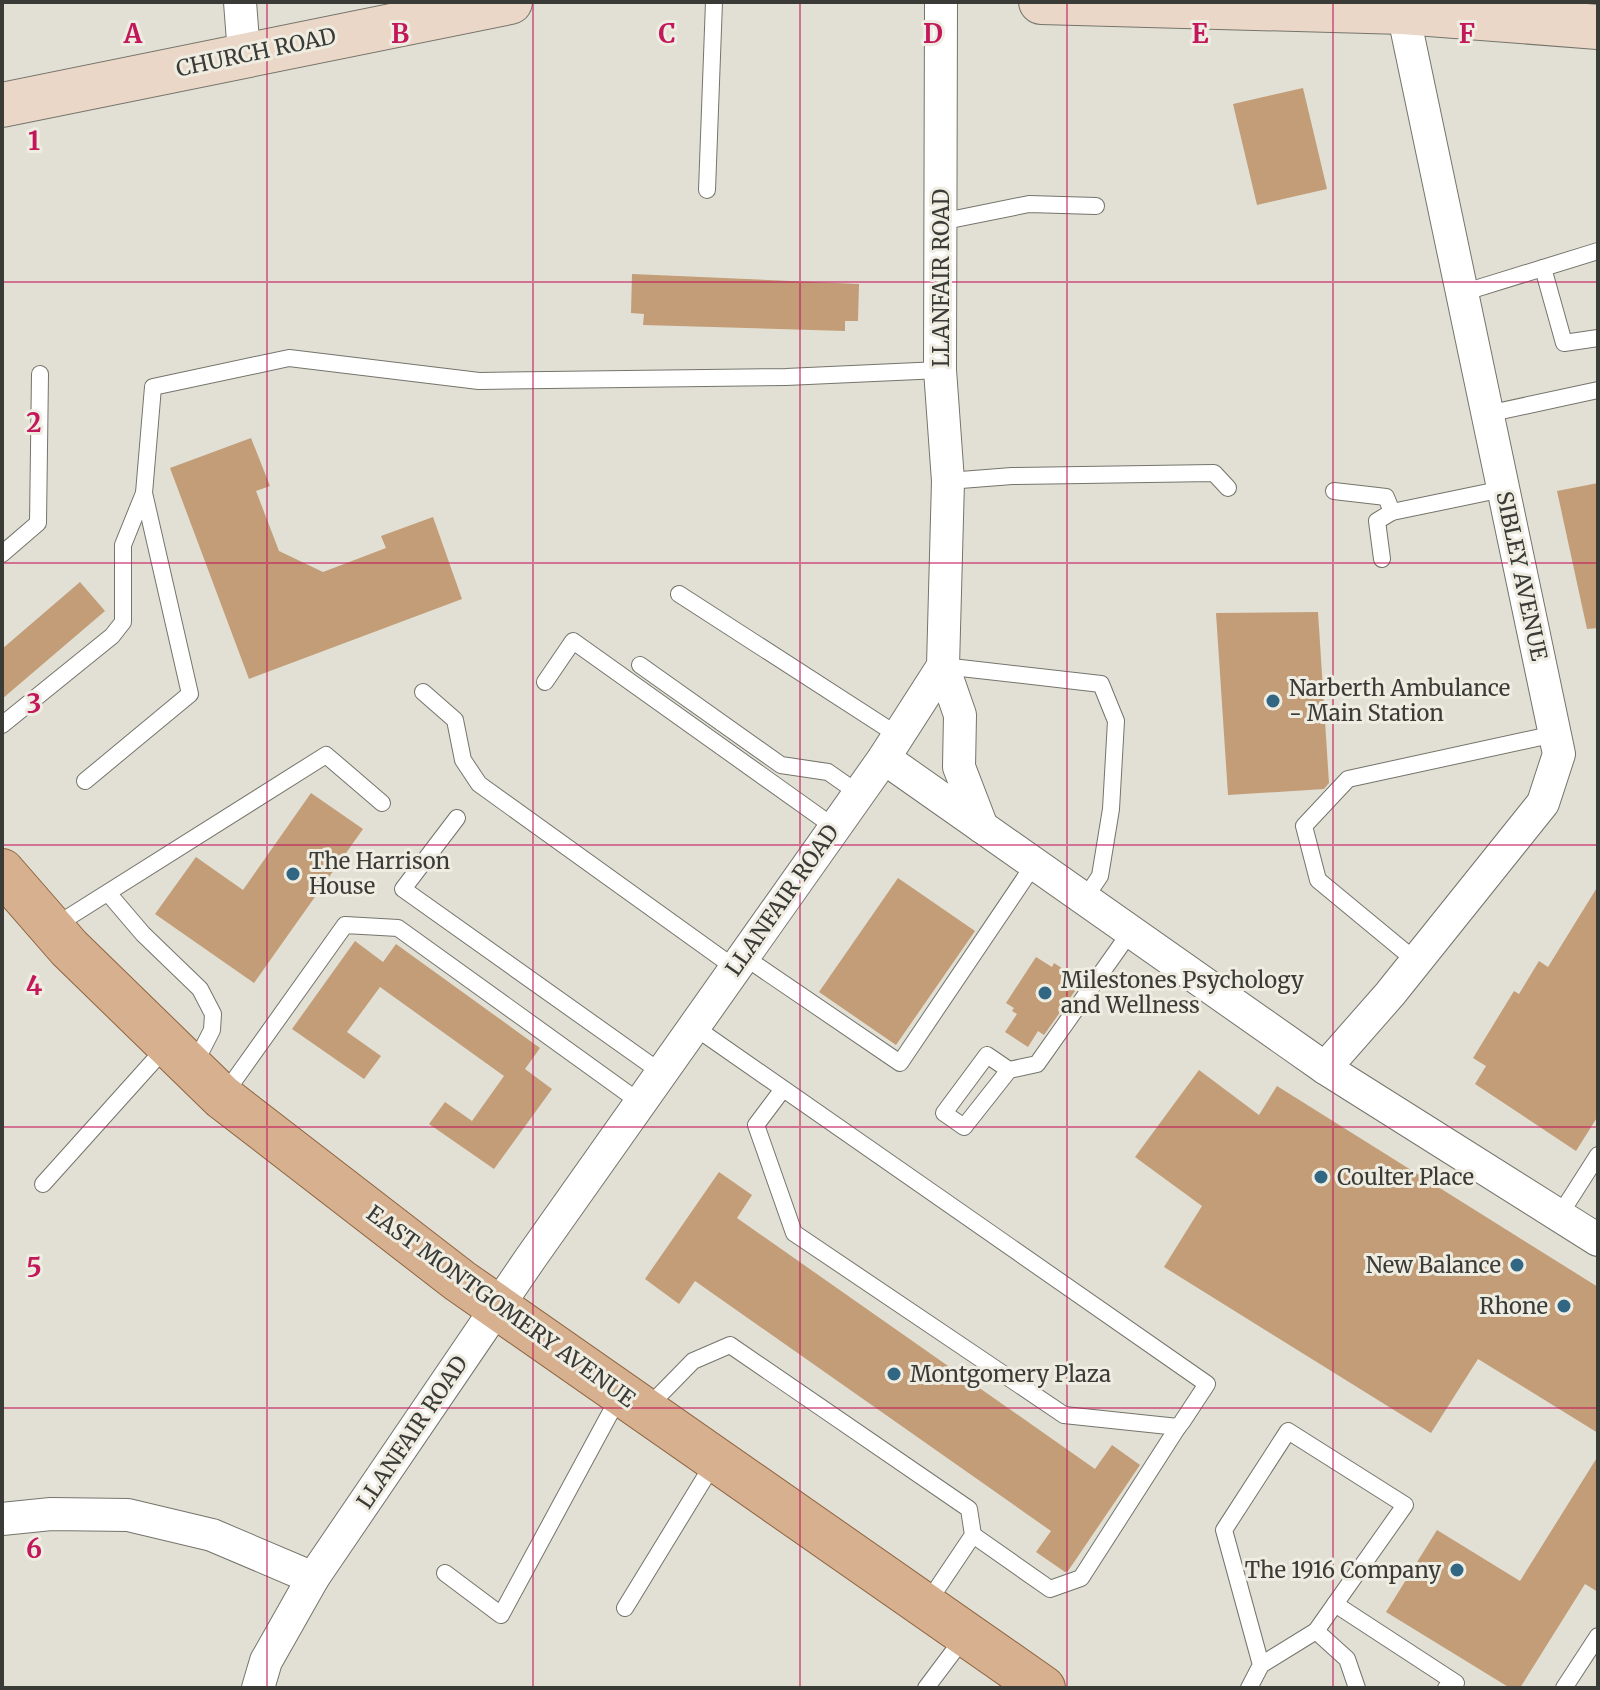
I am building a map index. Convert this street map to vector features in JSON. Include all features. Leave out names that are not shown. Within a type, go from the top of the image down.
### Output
[{"type":"main road","name":"EAST MONTGOMERY AVENUE","points":[[2,871],[52,928],[194,1070],[497,1307],[1043,1688]]},
{"type":"street","points":[[240,2],[244,54]]},
{"type":"street","name":"CHURCH ROAD","points":[[2,105],[510,2]]},
{"type":"street","name":"LLANFAIR ROAD","points":[[258,1688],[266,1661],[313,1578],[497,1307],[892,747],[943,666],[948,481],[940,370],[941,2]]},
{"type":"street","points":[[1041,2],[1403,12],[1598,27]]},
{"type":"street","name":"SIBLEY AVENUE","points":[[1325,1068],[1543,803],[1559,754],[1403,12]]},
{"type":"street","points":[[943,666],[960,715],[959,767],[982,827]]},
{"type":"street","points":[[892,747],[982,827],[1325,1068],[1598,1240]]},
{"type":"street","points":[[2,1519],[51,1514],[128,1515],[212,1535],[313,1578]]},
{"type":"lane","points":[[707,190],[714,2]]},
{"type":"lane","points":[[940,222],[1029,204],[1096,206]]},
{"type":"lane","points":[[1462,293],[1598,251]]},
{"type":"lane","points":[[1543,268],[1564,343],[1598,338]]},
{"type":"lane","points":[[2,725],[112,636],[123,622],[123,545],[144,493],[153,387],[289,358],[479,381],[786,377],[940,370]]},
{"type":"lane","points":[[2,554],[38,523],[40,374]]},
{"type":"lane","points":[[1487,414],[1598,390]]},
{"type":"lane","points":[[948,481],[1012,476],[1214,473],[1228,488]]},
{"type":"lane","points":[[1382,559],[1377,521],[1392,512],[1503,489]]},
{"type":"lane","points":[[1334,491],[1386,497],[1392,512]]},
{"type":"lane","points":[[85,781],[190,694],[144,493]]},
{"type":"lane","points":[[679,594],[892,747]]},
{"type":"lane","points":[[545,682],[573,641],[834,827]]},
{"type":"lane","points":[[640,665],[781,765],[828,772],[858,793]]},
{"type":"lane","points":[[943,666],[1101,684],[1116,721],[1111,809],[1100,876],[1085,898]]},
{"type":"lane","points":[[423,692],[455,720],[463,760],[479,784],[739,962],[900,1063],[1035,863]]},
{"type":"lane","points":[[1416,961],[1318,880],[1304,826],[1348,779],[1555,734]]},
{"type":"lane","points":[[52,928],[326,755],[382,803]]},
{"type":"lane","points":[[457,818],[403,889],[662,1073]]},
{"type":"lane","points":[[108,893],[143,934],[200,989],[213,1014],[212,1030],[194,1070]]},
{"type":"lane","points":[[43,1184],[194,1070],[345,925],[398,928],[641,1103]]},
{"type":"lane","points":[[1009,1070],[1037,1064],[1131,931]]},
{"type":"lane","points":[[693,1026],[1207,1384],[1081,1578],[1050,1589],[973,1535]]},
{"type":"lane","points":[[783,1089],[756,1125],[794,1233],[1064,1415],[1178,1427]]},
{"type":"lane","points":[[1559,1216],[1598,1155]]},
{"type":"lane","points":[[445,1573],[501,1615],[633,1402],[693,1361],[730,1345],[969,1509],[973,1535],[926,1606]]},
{"type":"lane","points":[[1249,1688],[1261,1665],[1316,1631],[1405,1505],[1288,1431],[1224,1530],[1261,1665]]},
{"type":"lane","points":[[625,1608],[716,1459]]},
{"type":"lane","points":[[1335,1604],[1456,1683],[1446,1688]]},
{"type":"lane","points":[[1316,1631],[1347,1659],[1357,1688]]},
{"type":"lane","points":[[926,1688],[966,1635]]},
{"type":"lane","points":[[1564,1688],[1598,1636]]},
{"type":"building","points":[[1303,88],[1327,189],[1257,205],[1233,104]]},
{"type":"building","points":[[632,274],[859,284],[858,321],[845,321],[845,331],[643,325],[644,314],[631,313]]},
{"type":"building","points":[[251,438],[270,486],[256,491],[279,551],[323,572],[386,548],[381,536],[433,517],[462,599],[249,679],[170,468]]},
{"type":"building","points":[[1598,483],[1598,628],[1587,629],[1557,491]]},
{"type":"building","points":[[80,582],[105,611],[2,699],[2,649]]},
{"type":"building","name":"Narberth Ambulance - Main Station","points":[[1318,612],[1329,783],[1324,789],[1228,795],[1216,613]]},
{"type":"building","name":"The Harrison House","points":[[311,793],[363,829],[254,983],[155,914],[196,857],[243,890]]},
{"type":"building","points":[[898,878],[975,931],[896,1045],[819,992]]},
{"type":"building","points":[[1598,886],[1598,1116],[1576,1151],[1475,1084],[1486,1066],[1473,1058],[1514,991],[1519,994],[1539,961],[1548,967]]},
{"type":"building","points":[[355,941],[383,962],[396,944],[540,1048],[525,1069],[552,1089],[494,1169],[429,1124],[445,1102],[472,1121],[504,1076],[380,987],[347,1032],[381,1056],[364,1079],[292,1029]]},
{"type":"building","name":"Milestones Psychology and Wellness","points":[[1036,957],[1052,967],[1054,963],[1082,981],[1044,1035],[1038,1031],[1028,1047],[1005,1032],[1017,1014],[1006,1003]]},
{"type":"building","name":"Coulter Place","points":[[1199,1070],[1259,1115],[1277,1086],[1598,1287],[1598,1433],[1478,1359],[1431,1433],[1164,1267],[1202,1206],[1135,1157]]},
{"type":"building","name":"Montgomery Plaza","points":[[719,1172],[752,1195],[737,1218],[1095,1469],[1112,1445],[1140,1465],[1068,1571],[1036,1552],[1051,1531],[695,1281],[679,1304],[645,1279]]},
{"type":"building","name":"The 1916 Company","points":[[1598,1456],[1598,1592],[1585,1584],[1520,1688],[1510,1688],[1386,1612],[1437,1530],[1520,1581]]},
{"type":"place","name":"Narberth Ambulance - Main Station","points":[[1273,701]]},
{"type":"place","name":"The Harrison House","points":[[293,874]]},
{"type":"place","name":"Milestones Psychology and Wellness","points":[[1045,993]]},
{"type":"place","name":"Coulter Place","points":[[1321,1177]]},
{"type":"place","name":"New Balance","points":[[1517,1265]]},
{"type":"place","name":"Rhone","points":[[1564,1306]]},
{"type":"place","name":"Montgomery Plaza","points":[[894,1374]]},
{"type":"place","name":"The 1916 Company","points":[[1457,1570]]}]
